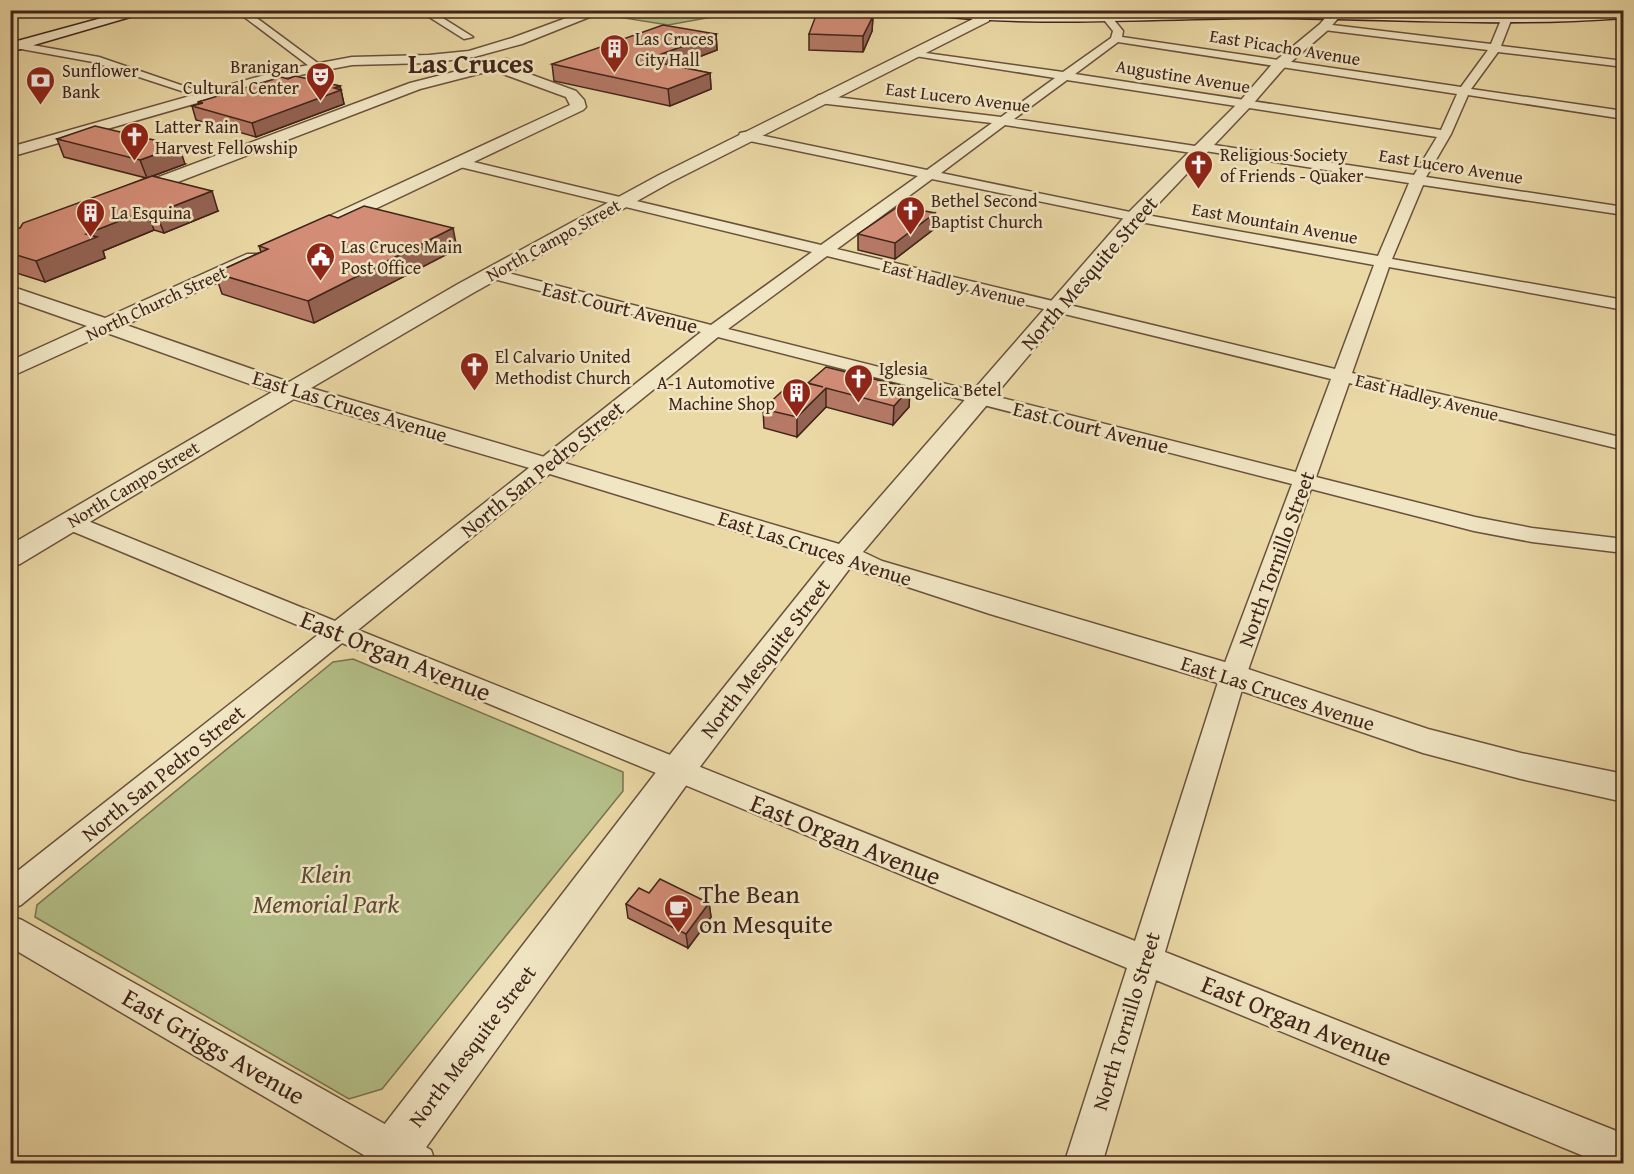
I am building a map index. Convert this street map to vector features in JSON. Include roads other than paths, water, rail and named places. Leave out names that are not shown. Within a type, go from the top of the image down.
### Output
[{"type":"main road","points":[[13,46],[148,10]]},
{"type":"main road","points":[[921,10],[985,18],[1277,14],[1333,17],[1509,14],[1578,18],[1623,14]]},
{"type":"street","points":[[239,10],[317,67],[384,62],[446,64],[460,69],[480,69],[510,75],[562,94],[567,100],[563,115]]},
{"type":"street","points":[[422,10],[468,37]]},
{"type":"street","points":[[415,86],[436,74],[450,58],[517,41],[602,10]]},
{"type":"street","points":[[117,199],[415,86],[480,69],[506,59],[520,48],[618,10]]},
{"type":"street","name":"North Tornillo Street","points":[[1083,1164],[1144,958],[1233,676],[1383,262],[1418,179],[1445,134],[1464,91],[1494,49],[1509,14]]},
{"type":"street","points":[[1104,15],[1118,31],[1116,39]]},
{"type":"street","points":[[1333,17],[1494,49],[1623,64]]},
{"type":"street","name":"North Mesquite Street","points":[[399,1159],[677,771],[845,555],[1136,217],[1280,65],[1333,17]]},
{"type":"street","name":"North Campo Street","points":[[10,558],[290,390],[620,202],[745,136],[985,18]]},
{"type":"street","name":"East Picacho Avenue","points":[[1116,39],[1623,114]]},
{"type":"street","name":"North San Pedro Street","points":[[10,896],[549,465],[714,330],[825,252],[1116,39]]},
{"type":"street","points":[[13,46],[95,59],[204,95]]},
{"type":"street","points":[[12,151],[204,95],[317,67],[352,61],[429,59],[469,53],[493,53],[506,59]]},
{"type":"street","name":"Augustine Avenue","points":[[915,53],[1445,134]]},
{"type":"street","points":[[310,232],[578,107],[577,100],[563,90],[508,71],[505,67],[506,59]]},
{"type":"street","name":"East Lucero Avenue","points":[[819,99],[1004,120],[1418,179],[1623,211]]},
{"type":"street","name":"East Mountain Avenue","points":[[745,136],[1136,217],[1623,305]]},
{"type":"street","name":"East Hadley Avenue","points":[[460,163],[1623,444]]},
{"type":"street","name":"North Church Street","points":[[10,370],[267,252]]},
{"type":"street","name":"East Court Avenue","points":[[492,274],[1474,524],[1532,535],[1623,546]]},
{"type":"street","name":"East Las Cruces Avenue","points":[[10,292],[290,390],[549,465],[845,555],[872,567],[1233,676],[1424,740],[1521,766],[1623,789]]},
{"type":"street","name":"East Organ Avenue","points":[[70,522],[677,771],[1623,1153]]},
{"type":"street","name":"East Griggs Avenue","points":[[10,930],[399,1159]]},
{"type":"place","name":"Las Cruces City Hall","points":[[614,74]]},
{"type":"place","name":"Branigan Cultural Center","points":[[320,102]]},
{"type":"place","name":"Sunflower Bank","points":[[41,106]]},
{"type":"place","name":"Latter Rain Harvest Fellowship","points":[[134,162]]},
{"type":"place","name":"Religious Society of Friends - Quaker","points":[[1199,190]]},
{"type":"place","name":"Bethel Second Baptist Church","points":[[910,236]]},
{"type":"place","name":"La Esquina","points":[[90,238]]},
{"type":"place","name":"Las Cruces Main Post Office","points":[[320,282]]},
{"type":"place","name":"El Calvario United Methodist Church","points":[[474,392]]},
{"type":"place","name":"Iglesia Evangelica Betel","points":[[858,404]]},
{"type":"place","name":"A-1 Automotive Machine Shop","points":[[796,418]]},
{"type":"place","name":"The Bean on Mesquite","points":[[678,934]]},
{"type":"district","name":"Las Cruces","points":[[471,63]]},
{"type":"park label","name":"Klein Memorial Park","points":[[326,888]]}]
